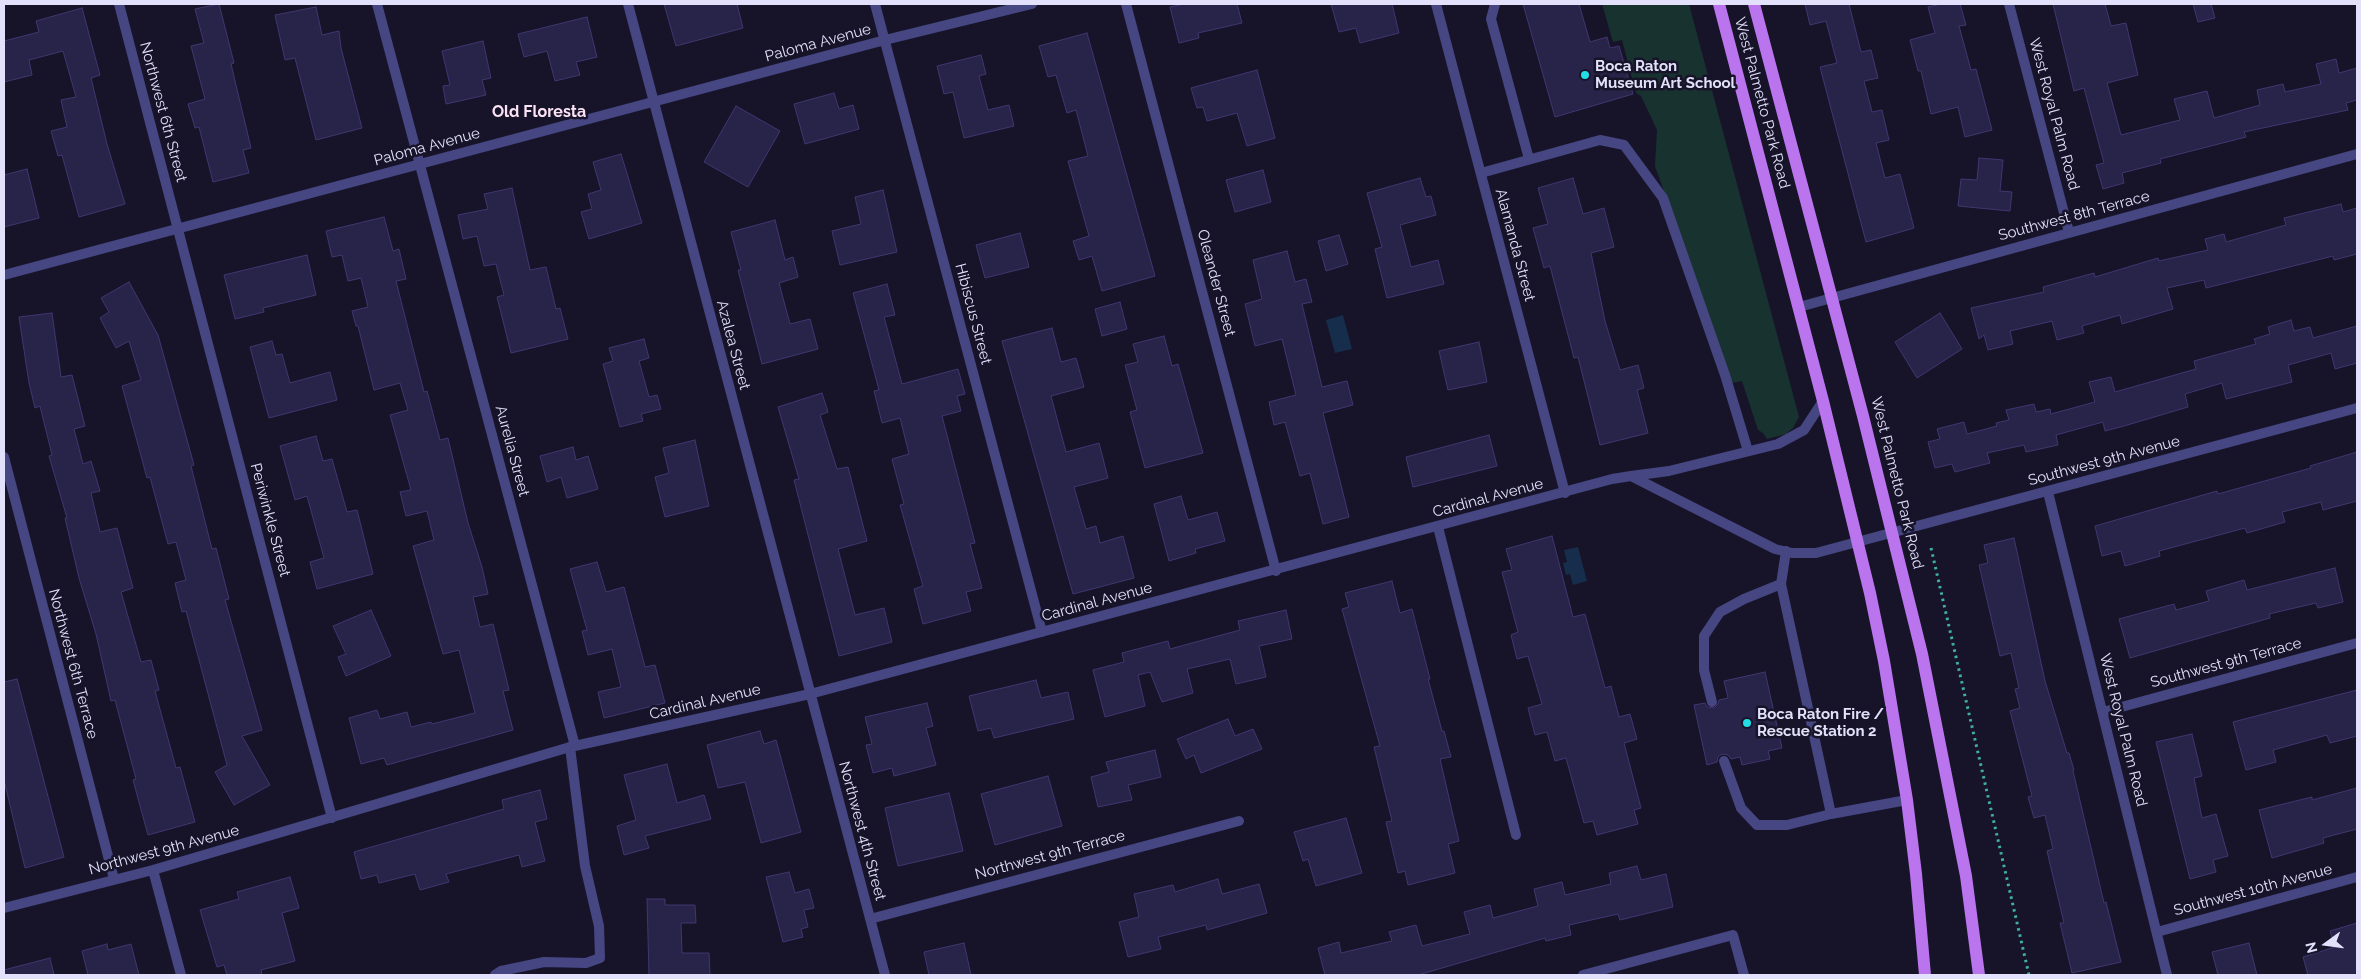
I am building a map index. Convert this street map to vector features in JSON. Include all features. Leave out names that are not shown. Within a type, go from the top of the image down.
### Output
[{"type":"main road","name":"West Palmetto Park Road","points":[[1719,4],[1823,401],[1858,543],[1884,661],[1907,800],[1917,884],[1924,975]]},
{"type":"main road","name":"West Palmetto Park Road","points":[[1754,4],[1833,298],[1924,663],[1952,797],[1966,876],[1979,975]]},
{"type":"street","name":"Northwest 6th Street","points":[[119,4],[179,229]]},
{"type":"street","name":"Aurelia Street","points":[[377,4],[572,746],[585,866],[599,926],[600,958],[586,963],[544,962],[502,971],[496,975]]},
{"type":"street","name":"Azalea Street","points":[[628,4],[810,694]]},
{"type":"street","name":"Hibiscus Street","points":[[875,4],[1042,632]]},
{"type":"street","name":"Paloma Avenue","points":[[4,275],[885,40],[1032,4]]},
{"type":"street","name":"Oleander Street","points":[[1126,4],[1276,571]]},
{"type":"street","name":"Alamanda Street","points":[[1436,4],[1565,494]]},
{"type":"street","points":[[1495,4],[1491,20],[1529,159]]},
{"type":"street","name":"West Royal Palm Road","points":[[2010,4],[2069,232]]},
{"type":"street","points":[[1481,173],[1600,140],[1624,145],[1663,198],[1725,375],[1748,452]]},
{"type":"street","name":"Southwest 8th Terrace","points":[[1799,308],[2357,154]]},
{"type":"street","name":"Periwinkle Street","points":[[179,229],[332,818]]},
{"type":"street","name":"Cardinal Avenue","points":[[332,818],[572,746],[810,694],[1631,476],[1669,471],[1748,452],[1792,438],[1804,430],[1823,401]]},
{"type":"street","name":"Southwest 9th Avenue","points":[[1858,543],[2357,408]]},
{"type":"street","name":"Northwest 6th Terrace","points":[[4,457],[114,880]]},
{"type":"street","points":[[1631,476],[1730,528],[1776,549],[1816,553],[1858,543]]},
{"type":"street","name":"West Royal Palm Road","points":[[2048,492],[2168,975]]},
{"type":"street","points":[[1438,527],[1516,835]]},
{"type":"street","points":[[1786,551],[1781,584],[1831,814]]},
{"type":"street","points":[[1712,702],[1704,670],[1704,636],[1720,612],[1744,598],[1781,584]]},
{"type":"street","name":"Southwest 9th Terrace","points":[[2103,712],[2357,642]]},
{"type":"street","name":"Northwest 4th Street","points":[[810,694],[885,975]]},
{"type":"street","points":[[1724,761],[1741,808],[1757,825],[1787,825],[1831,814],[1907,800]]},
{"type":"street","name":"Northwest 9th Avenue","points":[[4,908],[153,870],[332,818]]},
{"type":"street","name":"Northwest 9th Terrace","points":[[870,919],[1239,821]]},
{"type":"street","points":[[153,870],[180,975]]},
{"type":"street","name":"Southwest 10th Avenue","points":[[2157,932],[2357,878]]},
{"type":"street","points":[[1583,975],[1734,935],[1744,975]]},
{"type":"path","points":[[1931,548],[2029,975]]},
{"type":"green space","points":[[1602,4],[1689,4],[1799,417],[1793,428],[1786,434],[1767,439],[1758,430],[1742,381],[1732,383],[1655,166],[1657,130],[1641,96],[1636,93],[1622,40],[1613,42]]},
{"type":"water","points":[[1343,315],[1352,349],[1335,353],[1326,320]]},
{"type":"water","points":[[1578,547],[1587,581],[1573,585],[1570,574],[1566,575],[1563,563],[1567,562],[1564,550]]},
{"type":"building","points":[[219,4],[234,63],[231,64],[251,148],[243,150],[249,173],[213,182],[199,127],[195,128],[188,104],[205,99],[191,46],[204,43],[195,9]]},
{"type":"building","points":[[664,4],[737,4],[743,28],[676,46]]},
{"type":"building","points":[[1184,4],[1237,4],[1242,23],[1198,33],[1199,38],[1179,43],[1170,7]]},
{"type":"building","points":[[1331,4],[1392,4],[1399,33],[1360,43],[1356,28],[1339,32]]},
{"type":"building","name":"Boca Raton Museum Art School","points":[[1523,4],[1579,4],[1590,42],[1607,37],[1610,48],[1619,46],[1633,94],[1555,117]]},
{"type":"building","points":[[1805,4],[1849,4],[1861,52],[1871,50],[1878,78],[1864,81],[1872,112],[1882,110],[1889,140],[1876,143],[1885,178],[1900,174],[1914,228],[1866,242],[1820,67],[1837,63],[1826,21],[1810,25]]},
{"type":"building","points":[[1941,4],[1960,4],[1966,25],[1959,26],[1971,70],[1976,69],[1992,130],[1965,137],[1958,107],[1931,114],[1921,71],[1918,71],[1910,40],[1935,33],[1928,7]]},
{"type":"building","points":[[2053,4],[2105,4],[2111,26],[2126,23],[2138,75],[2107,83],[2121,135],[2180,120],[2174,99],[2207,91],[2214,118],[2260,105],[2257,90],[2283,84],[2285,92],[2321,84],[2316,64],[2336,59],[2339,73],[2357,68],[2357,100],[2346,103],[2348,110],[2244,132],[2246,137],[2160,159],[2161,163],[2122,173],[2124,183],[2103,189],[2096,165],[2104,163],[2084,88],[2074,91]]},
{"type":"building","points":[[2193,4],[2211,4],[2215,18],[2198,22]]},
{"type":"building","points":[[316,7],[322,35],[339,31],[341,48],[362,128],[316,140],[295,58],[285,60],[275,15]]},
{"type":"building","points":[[82,8],[100,75],[91,78],[107,144],[125,204],[79,217],[62,155],[58,156],[51,131],[67,127],[61,100],[76,97],[63,51],[29,60],[32,75],[4,82],[4,41],[39,32],[36,21]]},
{"type":"building","points":[[587,17],[597,57],[576,62],[580,75],[555,81],[547,51],[524,57],[518,34]]},
{"type":"building","points":[[1087,33],[1155,276],[1102,291],[1092,256],[1079,260],[1073,241],[1089,236],[1068,161],[1088,156],[1076,110],[1067,113],[1056,75],[1048,77],[1039,46]]},
{"type":"building","points":[[483,41],[491,78],[482,80],[486,95],[446,104],[443,86],[450,85],[442,51]]},
{"type":"building","points":[[981,55],[986,74],[979,76],[988,110],[1009,105],[1014,126],[964,138],[953,92],[944,94],[937,66]]},
{"type":"building","points":[[1257,70],[1275,138],[1247,146],[1237,113],[1207,121],[1203,107],[1197,108],[1191,88]]},
{"type":"building","points":[[834,93],[839,109],[853,105],[859,129],[805,144],[794,104]]},
{"type":"building","points":[[736,106],[780,131],[748,187],[704,162]]},
{"type":"building","points":[[621,154],[642,223],[589,239],[581,212],[592,209],[588,194],[601,190],[593,162]]},
{"type":"building","points":[[1979,158],[2003,160],[2000,191],[2012,192],[2010,211],[1958,206],[1961,179],[1977,180]]},
{"type":"building","points":[[27,169],[39,218],[4,227],[4,175]]},
{"type":"building","points":[[1263,170],[1271,202],[1235,212],[1226,180]]},
{"type":"building","points":[[1420,178],[1426,197],[1431,196],[1436,215],[1400,225],[1411,267],[1438,260],[1444,284],[1387,298],[1375,249],[1382,247],[1367,193]]},
{"type":"building","points":[[1573,178],[1583,214],[1604,208],[1614,247],[1591,253],[1605,321],[1620,370],[1638,365],[1644,388],[1637,390],[1648,433],[1600,445],[1578,357],[1574,358],[1550,266],[1544,268],[1533,228],[1548,224],[1538,188]]},
{"type":"building","points":[[512,188],[530,270],[546,267],[556,309],[560,308],[568,339],[511,353],[497,297],[504,295],[496,264],[484,266],[477,236],[463,239],[458,215],[488,209],[484,194]]},
{"type":"building","points":[[883,190],[897,252],[840,265],[832,231],[861,224],[855,197]]},
{"type":"building","points":[[2341,204],[2343,212],[2357,208],[2357,254],[2334,260],[2333,256],[2206,288],[2204,280],[2167,288],[2173,309],[2122,324],[2120,315],[2082,326],[2084,333],[2057,340],[2052,321],[2010,331],[2013,344],[1988,350],[1984,335],[1979,339],[1971,308],[2044,292],[2043,287],[2094,273],[2095,277],[2158,258],[2159,261],[2208,250],[2205,239],[2224,234],[2226,242],[2286,225],[2284,218]]},
{"type":"building","points":[[384,217],[393,251],[399,249],[406,279],[396,281],[424,392],[427,391],[440,440],[448,438],[468,523],[482,567],[488,594],[473,597],[480,627],[493,624],[509,690],[503,691],[513,730],[387,765],[384,758],[361,764],[349,718],[377,710],[380,719],[407,712],[411,727],[431,722],[432,724],[475,713],[459,650],[443,654],[413,546],[434,540],[427,511],[406,516],[400,492],[411,490],[390,415],[408,410],[400,383],[374,390],[358,326],[356,326],[352,311],[368,307],[361,278],[348,281],[342,255],[332,257],[326,231]]},
{"type":"building","points":[[775,220],[785,260],[793,257],[798,277],[779,283],[790,324],[810,319],[818,349],[762,364],[738,270],[741,270],[731,232]]},
{"type":"building","points":[[1020,233],[1029,267],[985,278],[976,245]]},
{"type":"building","points":[[1339,235],[1348,264],[1326,271],[1318,241]]},
{"type":"building","points":[[1287,251],[1295,282],[1306,279],[1312,302],[1302,304],[1322,387],[1347,381],[1353,405],[1323,413],[1349,517],[1323,524],[1310,473],[1300,476],[1285,422],[1274,425],[1269,402],[1296,395],[1282,339],[1255,346],[1245,304],[1262,299],[1253,260]]},
{"type":"building","points":[[307,255],[316,295],[263,308],[264,312],[235,319],[224,275]]},
{"type":"building","points":[[129,282],[158,335],[194,465],[191,466],[212,549],[216,548],[229,599],[225,600],[262,730],[242,736],[270,785],[234,805],[215,772],[227,765],[186,611],[182,612],[175,583],[186,580],[176,542],[168,544],[150,477],[147,478],[122,386],[141,380],[129,341],[116,348],[100,318],[109,312],[101,298]]},
{"type":"building","points":[[887,284],[895,315],[884,317],[902,384],[958,369],[965,394],[957,396],[961,411],[942,416],[975,543],[970,544],[982,588],[966,592],[971,611],[923,624],[914,589],[923,586],[900,505],[904,504],[892,459],[909,454],[900,418],[882,423],[874,391],[879,390],[853,293]]},
{"type":"building","points":[[1120,302],[1127,329],[1102,336],[1095,309]]},
{"type":"building","points":[[52,313],[61,377],[72,375],[85,426],[74,429],[83,464],[91,461],[100,491],[91,493],[100,532],[117,528],[133,588],[121,592],[141,662],[151,660],[159,690],[155,691],[176,768],[180,767],[195,822],[148,835],[133,780],[136,779],[115,700],[111,701],[96,634],[79,578],[65,518],[67,518],[49,456],[52,455],[40,406],[35,408],[29,383],[19,317]]},
{"type":"building","points":[[1940,313],[1962,349],[1917,378],[1895,342]]},
{"type":"building","points":[[2291,320],[2294,331],[2310,327],[2313,338],[2357,326],[2357,363],[2335,369],[2331,353],[2288,365],[2292,382],[2226,399],[2222,383],[2185,394],[2188,407],[2124,426],[2105,431],[2103,422],[2056,435],[2058,445],[2026,452],[2024,445],[1987,453],[1990,463],[1955,472],[1952,464],[1935,468],[1928,442],[1940,439],[1937,429],[1964,422],[1967,434],[1997,426],[1996,423],[2009,420],[2006,410],[2034,404],[2036,412],[2050,409],[2051,414],[2095,402],[2089,382],[2111,377],[2115,392],[2196,369],[2194,361],[2256,344],[2254,339],[2270,334],[2268,327]]},
{"type":"building","points":[[1052,328],[1061,362],[1076,358],[1084,387],[1051,396],[1066,452],[1099,443],[1108,478],[1074,487],[1086,529],[1096,526],[1100,543],[1123,536],[1134,578],[1073,594],[1002,341]]},
{"type":"building","points":[[1164,336],[1172,366],[1178,364],[1203,453],[1145,468],[1130,412],[1137,410],[1125,365],[1138,362],[1133,344]]},
{"type":"building","points":[[644,339],[649,358],[639,361],[649,397],[657,395],[661,409],[641,414],[643,421],[620,427],[603,364],[613,361],[609,348]]},
{"type":"building","points":[[272,341],[276,355],[282,354],[290,383],[330,372],[337,400],[269,418],[250,347]]},
{"type":"building","points":[[1479,342],[1487,382],[1448,390],[1439,351]]},
{"type":"building","points":[[822,393],[828,412],[820,415],[837,469],[848,467],[867,541],[838,549],[855,615],[884,608],[892,642],[839,656],[794,480],[799,479],[778,407]]},
{"type":"building","points":[[1489,435],[1497,466],[1413,487],[1406,457]]},
{"type":"building","points":[[316,436],[323,461],[332,459],[347,512],[357,510],[373,574],[317,589],[310,562],[324,558],[307,496],[295,500],[280,446]]},
{"type":"building","points":[[695,440],[709,506],[665,517],[655,477],[669,473],[663,448]]},
{"type":"building","points":[[573,447],[576,460],[588,456],[598,489],[567,498],[561,477],[547,482],[540,456]]},
{"type":"building","points":[[2357,452],[2357,501],[2323,510],[2321,502],[2282,512],[2285,522],[2247,533],[2245,528],[2159,551],[2160,556],[2125,566],[2121,551],[2102,556],[2095,526],[2217,491],[2218,494],[2311,468],[2310,466]]},
{"type":"building","points":[[1181,496],[1188,520],[1217,512],[1225,541],[1195,549],[1196,553],[1169,561],[1154,504]]},
{"type":"building","points":[[1552,536],[1573,617],[1585,614],[1605,688],[1611,686],[1619,717],[1630,714],[1637,739],[1624,743],[1641,808],[1634,810],[1638,824],[1597,835],[1593,821],[1584,823],[1566,758],[1555,761],[1547,732],[1535,735],[1528,708],[1542,704],[1528,656],[1517,659],[1511,635],[1518,632],[1502,572],[1512,570],[1506,549]]},
{"type":"building","points":[[2014,538],[2045,681],[2074,770],[2104,903],[2106,902],[2121,962],[2072,973],[2060,923],[2064,923],[2047,851],[2053,849],[2045,815],[2034,818],[2028,797],[2032,796],[2010,711],[2020,708],[2015,689],[2019,688],[2011,653],[2000,656],[1979,565],[1988,563],[1984,545]]},
{"type":"building","points":[[597,562],[606,592],[624,587],[645,667],[655,665],[665,703],[604,718],[598,692],[621,687],[612,649],[588,655],[582,631],[587,630],[570,569]]},
{"type":"building","points":[[2335,568],[2343,602],[2318,608],[2316,603],[2269,614],[2270,618],[2130,658],[2119,619],[2174,604],[2176,610],[2209,601],[2206,591],[2244,580],[2247,590]]},
{"type":"building","points":[[1392,581],[1400,613],[1412,609],[1430,679],[1428,679],[1451,757],[1440,759],[1459,841],[1448,844],[1455,873],[1408,885],[1405,871],[1398,873],[1386,822],[1392,821],[1374,747],[1380,746],[1342,609],[1349,607],[1345,593]]},
{"type":"building","points":[[371,610],[391,656],[346,676],[338,657],[346,654],[333,626]]},
{"type":"building","points":[[1286,610],[1292,639],[1259,646],[1266,677],[1236,684],[1230,659],[1187,669],[1193,693],[1162,702],[1150,672],[1138,675],[1145,706],[1105,717],[1093,670],[1124,662],[1122,653],[1168,641],[1170,649],[1240,630],[1238,621]]},
{"type":"building","points":[[1765,672],[1782,748],[1768,751],[1770,759],[1742,765],[1740,757],[1731,759],[1728,755],[1722,754],[1718,757],[1717,762],[1707,765],[1694,705],[1705,703],[1707,707],[1714,708],[1719,700],[1728,698],[1724,681]]},
{"type":"building","points":[[17,679],[64,857],[25,868],[4,780],[4,682]]},
{"type":"building","points":[[1036,680],[1041,698],[1068,692],[1074,719],[994,738],[991,728],[978,731],[969,696]]},
{"type":"building","points":[[2357,690],[2357,736],[2330,743],[2327,735],[2273,750],[2276,762],[2246,770],[2233,722]]},
{"type":"building","points":[[927,703],[933,726],[926,728],[936,765],[894,776],[892,768],[873,773],[866,745],[872,744],[865,717]]},
{"type":"building","points":[[1228,719],[1235,736],[1253,729],[1262,749],[1201,773],[1194,755],[1186,759],[1177,739]]},
{"type":"building","points":[[760,731],[764,744],[776,740],[801,832],[761,843],[745,782],[718,788],[707,745]]},
{"type":"building","points":[[2192,734],[2202,776],[2194,778],[2202,818],[2216,814],[2228,856],[2213,860],[2216,872],[2190,879],[2156,742]]},
{"type":"building","points":[[1155,750],[1161,777],[1128,785],[1132,800],[1098,807],[1091,777],[1109,772],[1106,762]]},
{"type":"building","points":[[667,764],[677,803],[704,795],[711,819],[645,836],[649,848],[624,855],[617,826],[636,820],[624,775]]},
{"type":"building","points":[[1048,776],[1062,826],[995,845],[981,794]]},
{"type":"building","points":[[2357,788],[2357,829],[2323,838],[2324,843],[2272,858],[2259,810],[2312,797],[2312,800]]},
{"type":"building","points":[[540,790],[547,819],[535,822],[545,861],[522,867],[519,855],[446,874],[449,882],[420,890],[415,874],[379,883],[377,875],[361,879],[354,852],[504,809],[502,800]]},
{"type":"building","points":[[949,793],[963,851],[898,866],[885,808]]},
{"type":"building","points":[[1346,818],[1362,873],[1316,886],[1308,859],[1303,861],[1294,832]]},
{"type":"building","points":[[1637,866],[1641,880],[1666,874],[1673,907],[1620,920],[1618,914],[1569,925],[1571,935],[1546,941],[1545,938],[1418,975],[1325,975],[1318,948],[1339,942],[1341,953],[1392,941],[1389,932],[1416,925],[1422,946],[1470,934],[1464,912],[1490,905],[1493,918],[1538,906],[1534,889],[1562,882],[1565,895],[1611,884],[1609,873]]},
{"type":"building","points":[[789,872],[795,893],[809,889],[814,908],[804,910],[808,927],[801,929],[803,937],[783,942],[766,877]]},
{"type":"building","points":[[290,877],[299,908],[282,913],[295,961],[261,970],[262,975],[227,975],[224,965],[217,967],[200,910],[239,899],[237,892]]},
{"type":"building","points":[[1218,879],[1222,894],[1259,884],[1267,913],[1207,930],[1206,925],[1158,937],[1161,949],[1128,957],[1119,922],[1139,917],[1134,894],[1173,885],[1175,892]]},
{"type":"building","points":[[647,899],[665,899],[665,905],[695,905],[696,923],[681,923],[682,953],[709,953],[710,975],[649,975]]},
{"type":"building","points":[[2357,923],[2357,975],[2308,975],[2303,957],[2335,947],[2330,931]]},
{"type":"building","points":[[964,943],[971,975],[929,975],[924,952]]},
{"type":"building","points":[[2249,943],[2257,975],[2218,975],[2212,952]]},
{"type":"building","points":[[107,944],[108,950],[131,944],[139,975],[88,975],[82,951]]},
{"type":"building","points":[[50,958],[54,975],[5,975],[4,970]]},
{"type":"place","name":"Boca Raton Museum Art School","points":[[1585,75]]},
{"type":"place","name":"Boca Raton Fire / Rescue Station 2","points":[[1747,723]]},
{"type":"district","name":"Old Floresta","points":[[539,112]]}]
